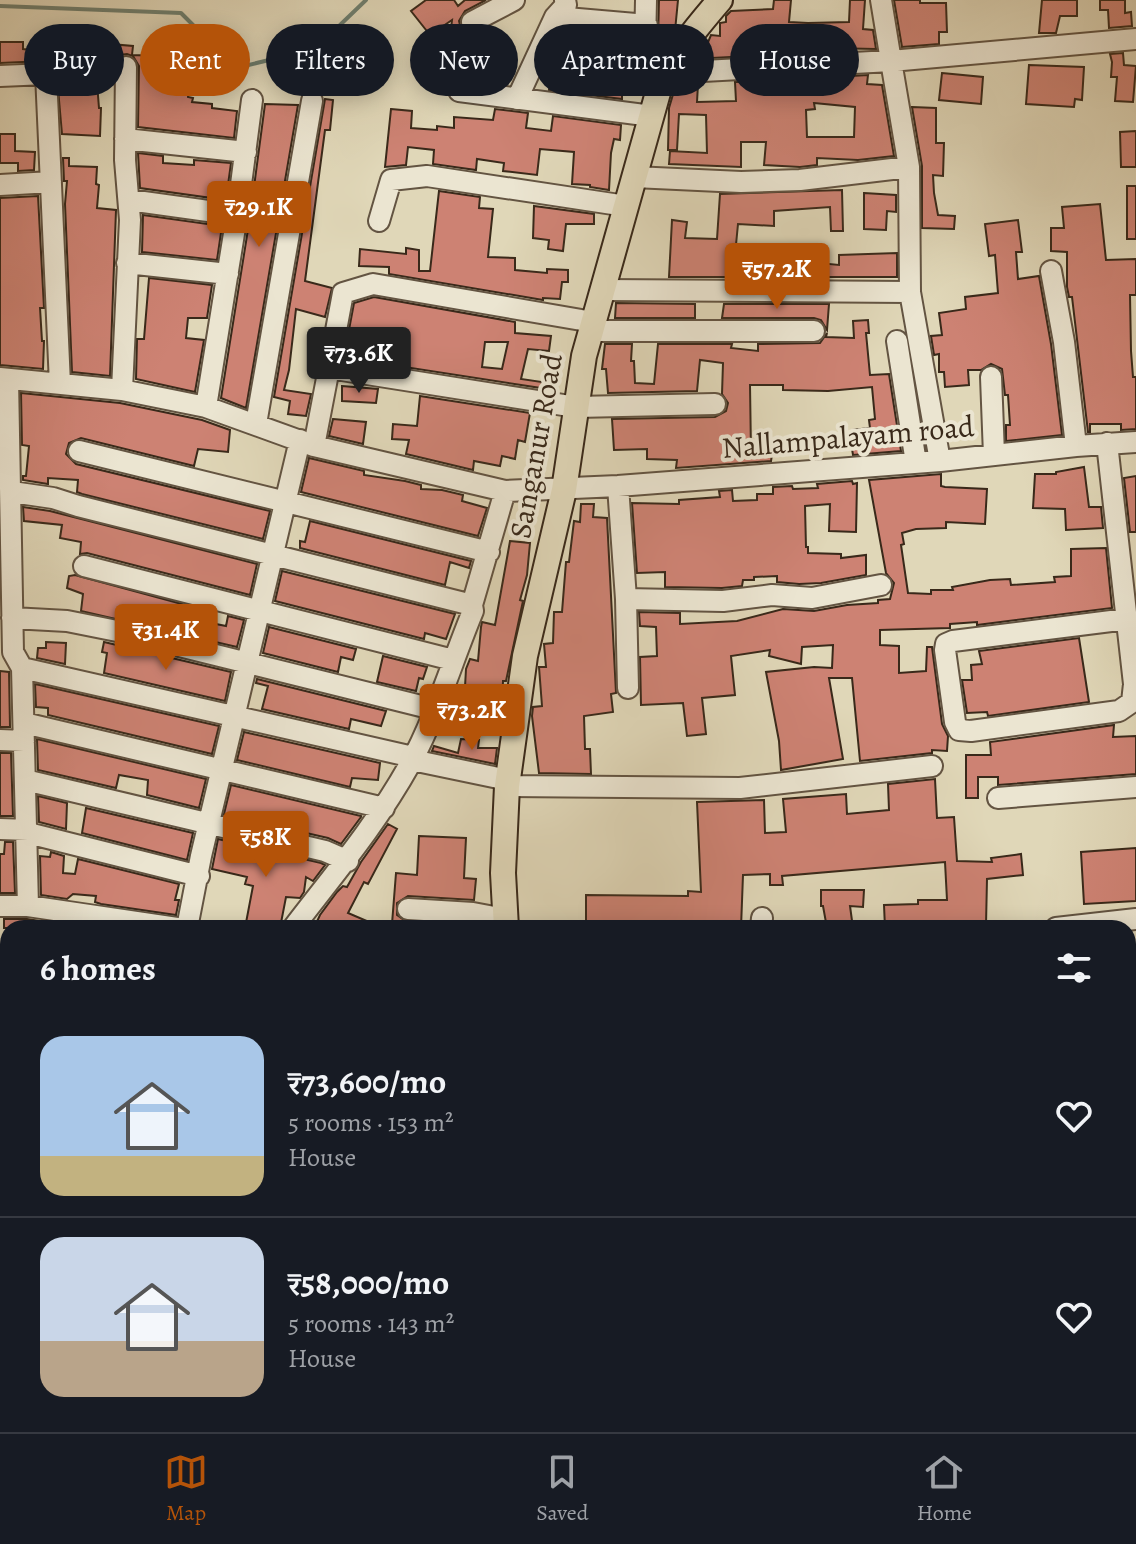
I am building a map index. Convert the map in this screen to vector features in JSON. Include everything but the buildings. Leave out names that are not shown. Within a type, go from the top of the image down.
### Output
[{"type":"main road","name":"Sanganur Road","points":[[700,24],[720,0]]},
{"type":"main road","name":"Sanganur Road","points":[[505,920],[503,873],[508,783],[525,656],[564,490],[584,356],[660,96]]},
{"type":"street","points":[[472,22],[514,0]]},
{"type":"street","points":[[646,0],[647,24]]},
{"type":"street","points":[[881,0],[909,167],[910,292],[940,461]]},
{"type":"street","points":[[517,99],[560,9],[642,24]]},
{"type":"street","points":[[714,63],[891,61],[1136,39]]},
{"type":"street","points":[[122,390],[130,220],[125,139],[126,67]]},
{"type":"street","points":[[0,76],[46,74],[60,384]]},
{"type":"street","points":[[495,96],[652,116]]},
{"type":"street","points":[[206,407],[252,100]]},
{"type":"street","points":[[256,424],[312,101]]},
{"type":"street","points":[[125,139],[246,152]]},
{"type":"street","points":[[634,177],[741,182],[800,180],[909,167]]},
{"type":"street","points":[[379,221],[391,180],[427,176],[626,206]]},
{"type":"street","points":[[0,185],[51,182]]},
{"type":"street","points":[[129,200],[237,215]]},
{"type":"street","points":[[127,263],[228,274]]},
{"type":"street","points":[[1051,271],[1064,342],[1076,446]]},
{"type":"street","points":[[189,920],[272,553],[285,501],[307,443],[329,368],[343,293],[373,284],[592,326],[814,331]]},
{"type":"street","points":[[602,290],[910,292]]},
{"type":"street","points":[[897,341],[916,463]]},
{"type":"street","points":[[329,368],[576,407],[715,404]]},
{"type":"street","points":[[991,377],[994,455]]},
{"type":"street","points":[[4,378],[12,492],[12,657],[24,732],[28,906]]},
{"type":"street","name":"Nallampalayam road","points":[[4,378],[122,390],[206,407],[307,443],[505,491],[564,490],[916,463],[1136,442]]},
{"type":"street","points":[[1107,443],[1127,619],[1134,693],[1132,702],[1119,711],[971,731],[959,730],[955,722],[946,644],[1127,619]]},
{"type":"street","points":[[79,451],[489,552]]},
{"type":"street","points":[[618,486],[626,599],[628,688]]},
{"type":"street","points":[[300,920],[348,861],[413,759],[473,611],[472,605],[505,491]]},
{"type":"street","points":[[12,492],[53,498],[472,605]]},
{"type":"street","points":[[84,566],[453,660]]},
{"type":"street","points":[[626,599],[723,601],[772,595],[812,598],[881,585]]},
{"type":"street","points":[[12,618],[82,624],[433,709]]},
{"type":"street","points":[[12,657],[508,783],[740,788],[932,766]]},
{"type":"street","points":[[0,740],[24,732],[223,771],[384,808]]},
{"type":"street","points":[[25,780],[325,851],[348,861]]},
{"type":"street","points":[[998,798],[1136,787]]},
{"type":"street","points":[[0,829],[28,831],[199,876]]},
{"type":"street","points":[[0,906],[28,906],[69,919]]},
{"type":"street","points":[[408,909],[473,913],[493,920]]},
{"type":"waterway","points":[[0,6],[181,13],[236,68],[315,49],[366,0]]}]
